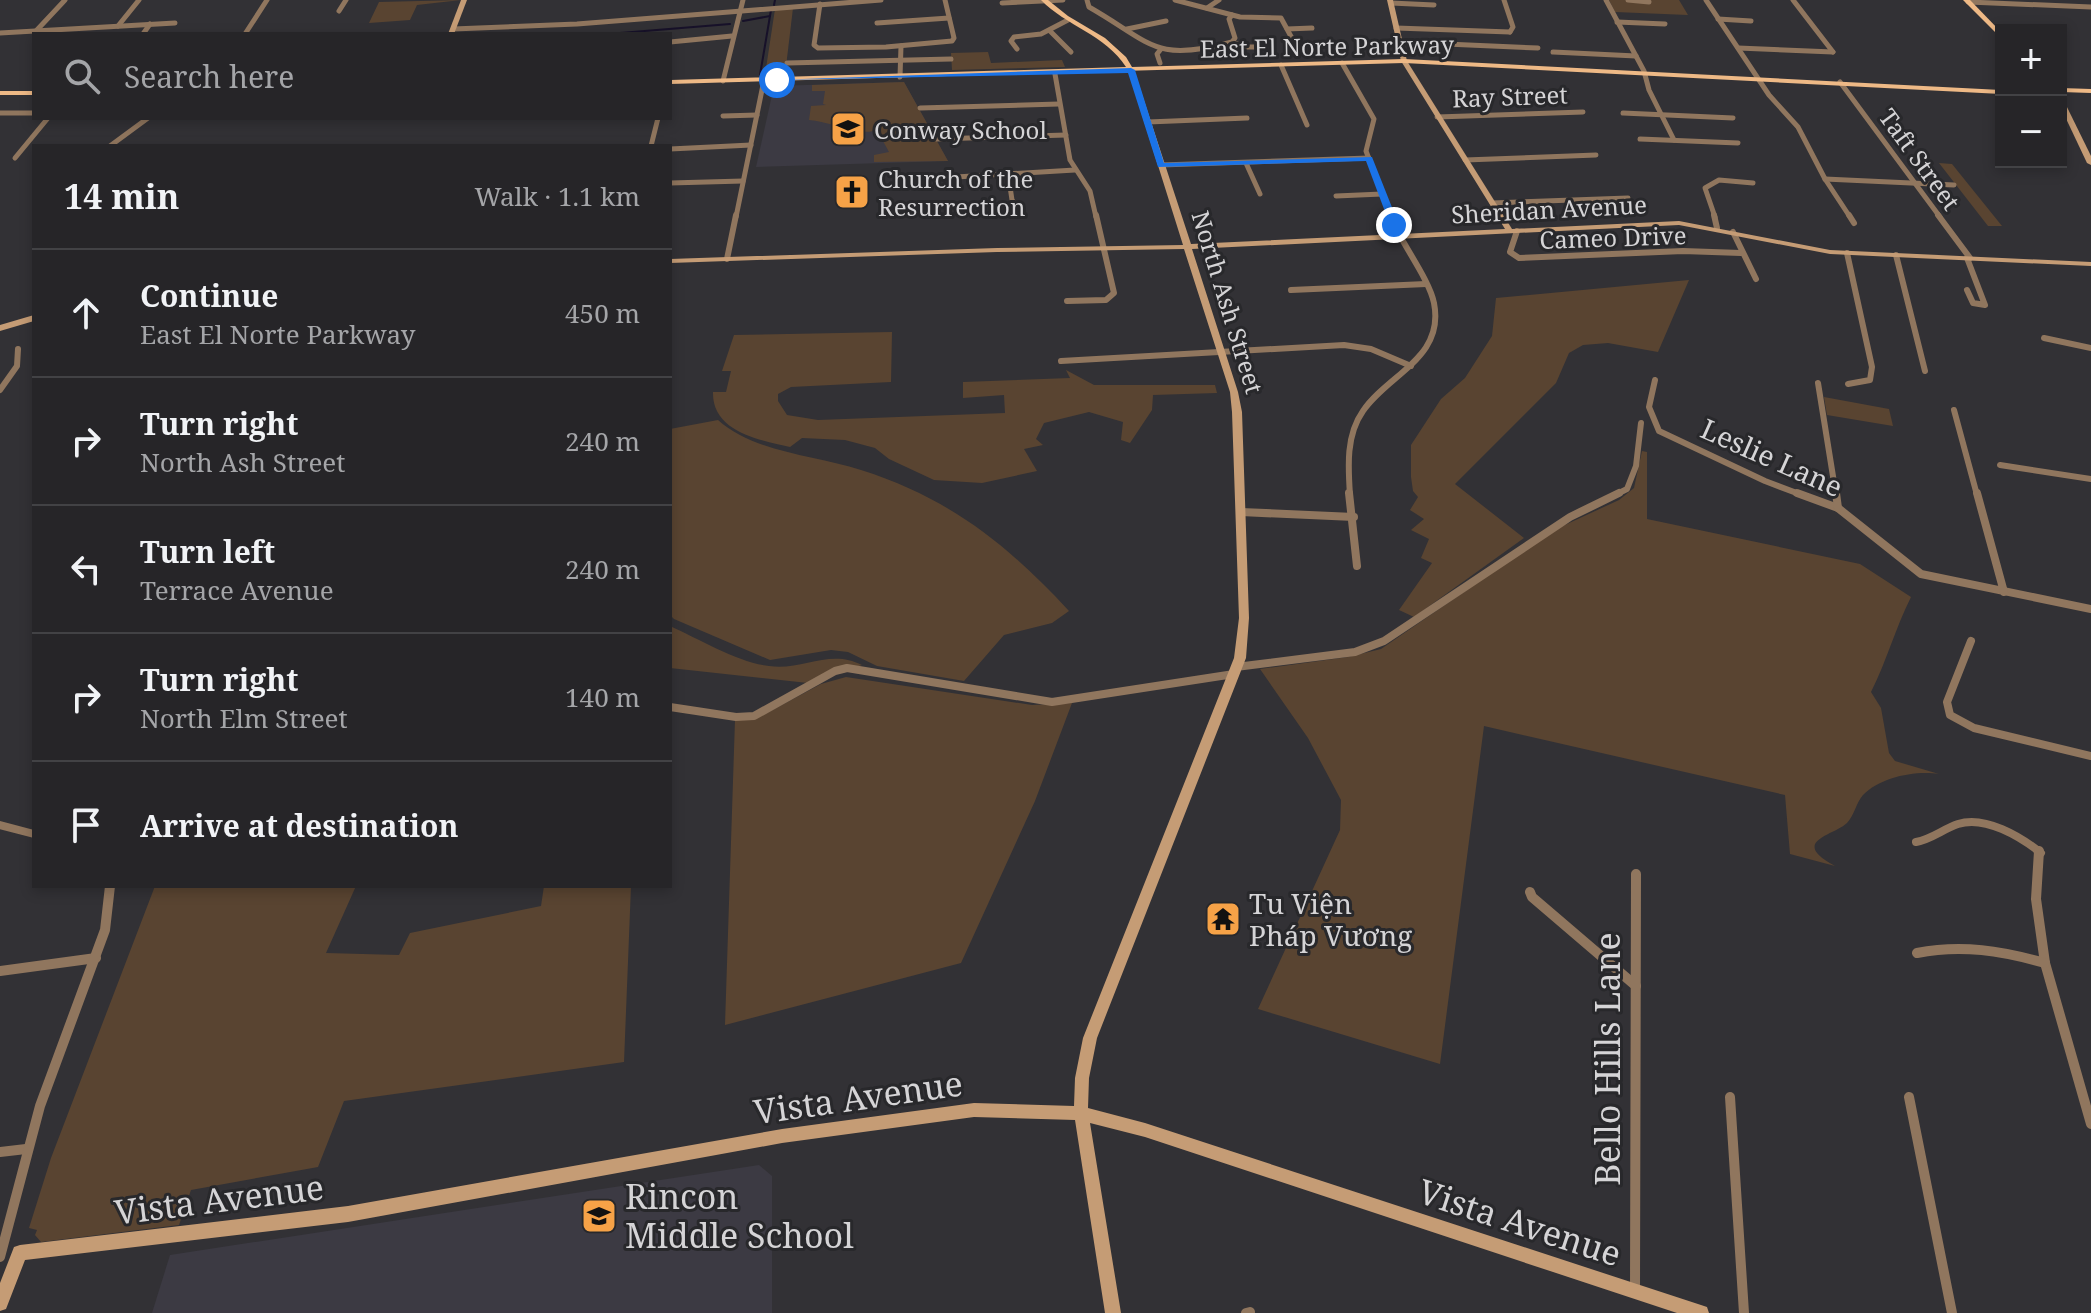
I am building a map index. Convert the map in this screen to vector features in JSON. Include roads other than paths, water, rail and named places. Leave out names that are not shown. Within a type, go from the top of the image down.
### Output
[{"type":"main road","name":"North Ash Street","points":[[1044,0],[1068,20],[1112,47],[1131,70]]},
{"type":"main road","points":[[1967,1],[1995,30]]},
{"type":"main road","name":"East El Norte Parkway","points":[[672,84],[1404,61],[1995,90]]},
{"type":"main road","points":[[2067,92],[2091,94]]},
{"type":"main road","points":[[0,93],[32,93]]},
{"type":"street","points":[[36,31],[65,0]]},
{"type":"street","points":[[118,26],[139,0]]},
{"type":"street","points":[[246,32],[267,0]]},
{"type":"street","points":[[339,11],[346,0]]},
{"type":"street","points":[[464,0],[452,32],[881,0]]},
{"type":"street","points":[[721,81],[743,0]]},
{"type":"street","points":[[820,4],[814,45],[827,48],[901,46],[949,42],[954,38],[945,0]]},
{"type":"street","points":[[1002,3],[1063,0]]},
{"type":"street","points":[[1087,0],[1089,7],[1161,49],[1203,49],[1232,42],[1246,47],[1262,47]]},
{"type":"street","points":[[1175,0],[1232,15],[1281,18],[1294,42]]},
{"type":"street","points":[[1207,8],[1219,0]]},
{"type":"street","points":[[1504,0],[1513,27],[1510,32]]},
{"type":"street","points":[[1606,0],[1644,71],[1674,140]]},
{"type":"street","points":[[1628,0],[1649,2]]},
{"type":"street","points":[[1706,0],[1758,79],[1798,127],[1825,179],[1854,223]]},
{"type":"street","points":[[1738,48],[1833,52],[1793,0]]},
{"type":"street","points":[[1967,1],[2091,7]]},
{"type":"street","points":[[1434,5],[1390,2],[1404,61],[1492,203],[1513,231]]},
{"type":"street","points":[[1232,15],[1229,19],[1235,38],[1232,42]]},
{"type":"street","points":[[877,23],[949,18]]},
{"type":"street","points":[[1718,19],[1751,21]]},
{"type":"street","points":[[1017,49],[1011,41],[1014,37],[1050,31],[1068,20]]},
{"type":"street","points":[[1127,29],[1166,21]]},
{"type":"street","points":[[1617,22],[1665,24]]},
{"type":"street","points":[[0,33],[175,23]]},
{"type":"street","points":[[144,32],[150,24]]},
{"type":"street","points":[[1287,29],[1312,28]]},
{"type":"street","points":[[1396,28],[1510,32]]},
{"type":"street","points":[[1050,31],[1071,52]]},
{"type":"street","points":[[1510,32],[1520,48]]},
{"type":"street","points":[[672,42],[732,36]]},
{"type":"street","points":[[1400,42],[1538,48]]},
{"type":"street","points":[[900,77],[901,46]]},
{"type":"street","points":[[1160,63],[1157,54],[1161,49]]},
{"type":"street","points":[[1553,52],[1636,56]]},
{"type":"street","points":[[787,63],[951,59]]},
{"type":"street","points":[[1342,63],[1374,119],[1366,151],[1382,194],[1434,301],[1438,329],[1428,350],[1377,394],[1360,414],[1353,429],[1348,454],[1357,566]]},
{"type":"street","points":[[1281,65],[1307,125]]},
{"type":"street","name":"North Ash Street","points":[[1113,1313],[1081,1113],[1082,1078],[1090,1038],[1235,670],[1242,646],[1244,618],[1237,412],[1232,384],[1185,247],[1131,70]]},
{"type":"street","points":[[1055,74],[1075,170],[1090,191],[1114,293],[1106,300],[1067,301]]},
{"type":"street","points":[[727,259],[764,80]]},
{"type":"street","name":"Taft Street","points":[[1840,82],[1968,258],[1985,305],[1973,303],[1967,290]]},
{"type":"street","points":[[920,108],[1059,104]]},
{"type":"street","name":"Ray Street","points":[[1437,117],[1583,112]]},
{"type":"street","points":[[0,113],[32,113]]},
{"type":"street","points":[[1623,113],[1733,118]]},
{"type":"street","points":[[2067,113],[2091,163]]},
{"type":"street","points":[[723,116],[757,115]]},
{"type":"street","points":[[1148,122],[1247,118]]},
{"type":"street","points":[[15,158],[46,120]]},
{"type":"street","points":[[113,144],[145,120]]},
{"type":"street","points":[[652,144],[658,120]]},
{"type":"street","points":[[936,139],[1066,135]]},
{"type":"street","points":[[1640,139],[1738,143]]},
{"type":"street","points":[[672,149],[751,145]]},
{"type":"street","points":[[1465,160],[1596,155]]},
{"type":"street","points":[[1161,165],[1369,158]]},
{"type":"street","points":[[1246,163],[1260,194]]},
{"type":"street","points":[[956,177],[1075,170]]},
{"type":"street","points":[[1008,173],[1012,200],[1016,206]]},
{"type":"street","points":[[1825,179],[1954,185]]},
{"type":"street","points":[[1717,228],[1717,215],[1704,196],[1705,188],[1719,180],[1753,183]]},
{"type":"street","points":[[672,183],[743,181]]},
{"type":"street","points":[[1336,196],[1382,194]]},
{"type":"street","points":[[1492,203],[1628,198]]},
{"type":"street","name":"Sheridan Avenue","points":[[672,261],[1185,247],[1671,223],[1717,228],[1847,253],[2091,264]]},
{"type":"street","name":"Cameo Drive","points":[[1513,231],[1511,254],[1525,258],[1683,251],[1741,253]]},
{"type":"street","points":[[1733,232],[1756,279]]},
{"type":"street","points":[[1847,253],[1872,367],[1870,380],[1848,384]]},
{"type":"street","points":[[1896,255],[1925,371]]},
{"type":"street","points":[[1291,290],[1426,284]]},
{"type":"street","points":[[0,328],[32,319]]},
{"type":"street","points":[[2044,338],[2091,348]]},
{"type":"street","points":[[1061,361],[1344,345],[1371,349],[1411,366]]},
{"type":"street","points":[[1,389],[17,366],[18,349]]},
{"type":"street","name":"Leslie Lane","points":[[1655,380],[1648,399],[1649,417],[1659,431],[1765,481],[1838,508],[1921,574],[2091,609]]},
{"type":"street","points":[[1818,383],[1838,508]]},
{"type":"street","points":[[1954,410],[2004,592]]},
{"type":"street","points":[[672,707],[736,717],[754,716],[835,671],[847,668],[1052,702],[1355,652],[1384,641],[1570,517],[1627,489],[1636,466],[1641,423]]},
{"type":"street","points":[[2000,465],[2091,479]]},
{"type":"street","points":[[1241,512],[1354,517]]},
{"type":"street","points":[[1971,641],[1947,702],[1950,715],[1974,728],[2091,756]]},
{"type":"street","points":[[1916,842],[1935,839],[1961,822],[1976,822],[2011,835],[2041,852],[2036,899],[2045,963],[2091,1124]]},
{"type":"street","points":[[0,825],[32,833]]},
{"type":"street","name":"Bello Hills Lane","points":[[1635,1291],[1636,874]]},
{"type":"street","points":[[0,1257],[26,1149],[105,930],[110,888]]},
{"type":"street","points":[[1530,892],[1532,897],[1636,986]]},
{"type":"street","points":[[1917,953],[1942,947],[1975,947],[2045,963]]},
{"type":"street","points":[[0,971],[96,958]]},
{"type":"street","points":[[1730,1097],[1744,1313]]},
{"type":"street","points":[[1909,1097],[1952,1313]]},
{"type":"street","name":"Vista Avenue","points":[[0,1257],[348,1214],[773,1137],[958,1112],[1081,1113],[1145,1130],[1701,1313]]},
{"type":"street","points":[[0,1152],[26,1149]]},
{"type":"street","points":[[0,1303],[20,1253]]},
{"type":"waterway","points":[[774,5],[775,0]]},
{"type":"waterway","points":[[770,16],[771,10]]},
{"type":"waterway","points":[[743,21],[770,16]]},
{"type":"waterway","points":[[760,75],[770,16]]},
{"type":"waterway","points":[[632,32],[730,24]]},
{"type":"place","name":"Conway School","points":[[848,129]]},
{"type":"place","name":"Church of the Resurrection","points":[[852,192]]},
{"type":"place","name":"Tu Viện Pháp Vương","points":[[1223,919]]},
{"type":"place","name":"Rincon Middle School","points":[[599,1216]]}]
